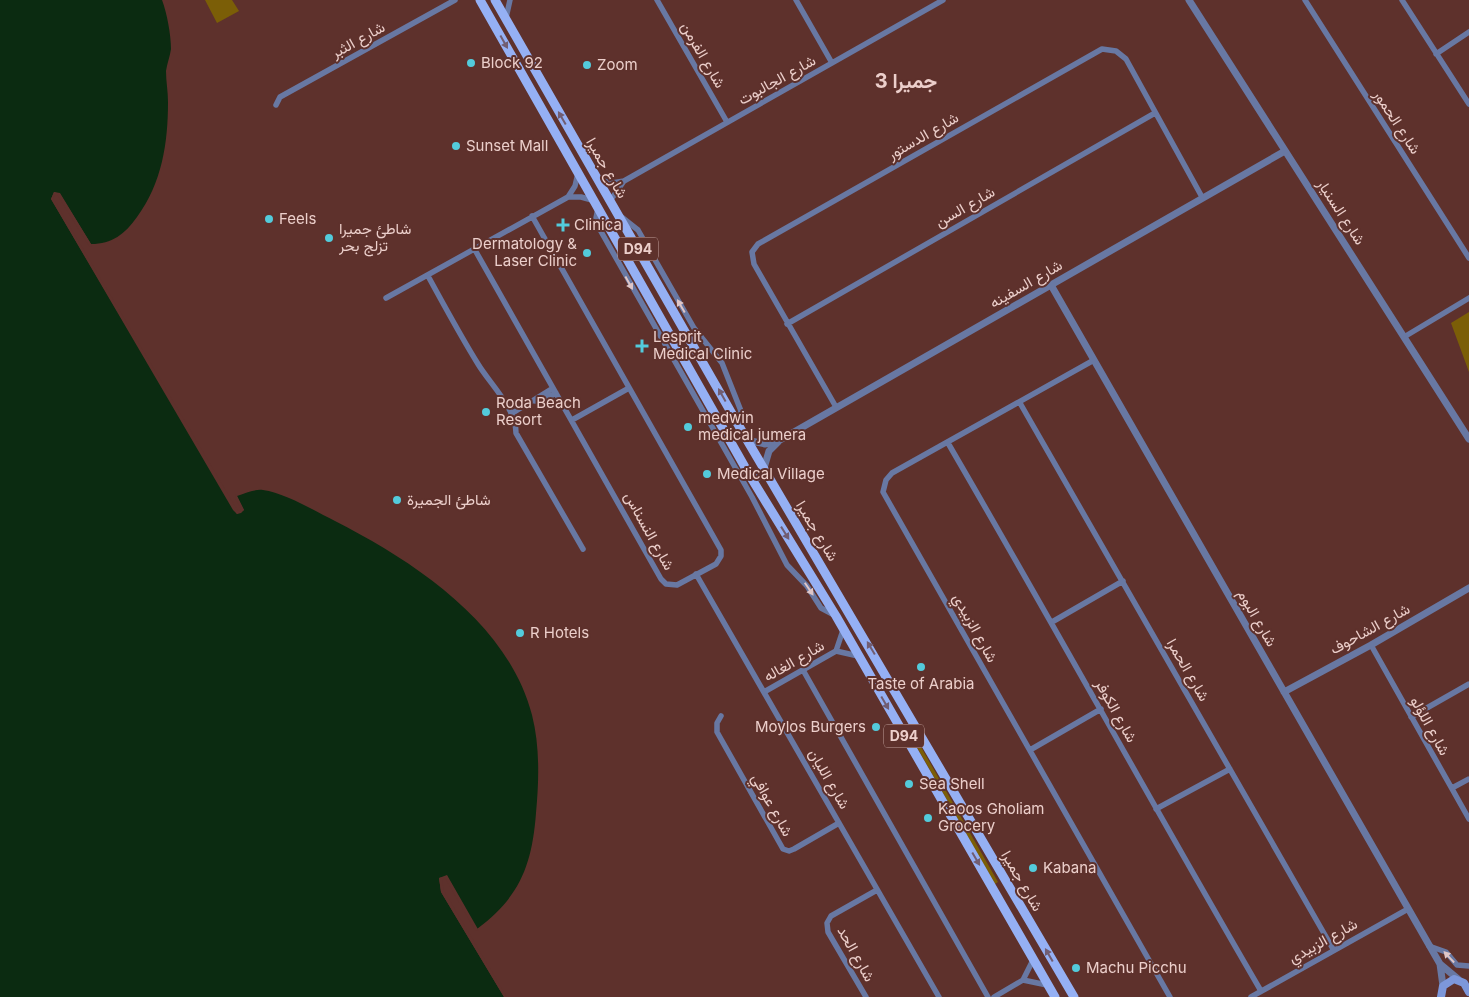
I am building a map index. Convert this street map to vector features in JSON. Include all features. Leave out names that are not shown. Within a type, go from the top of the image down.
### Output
[{"type":"main road","name":"شارع جميرا","points":[[495,0],[747,440],[1074,997]]},
{"type":"main road","name":"شارع جميرا","points":[[478,1],[751,477],[836,616],[1055,997]]},
{"type":"main road","points":[[769,508],[769,502],[773,498],[781,498]]},
{"type":"main road","points":[[1440,993],[1448,981],[1462,980],[1467,986],[1469,995]]},
{"type":"street","name":"شارع الثبر","points":[[276,105],[280,97],[456,0]]},
{"type":"street","points":[[506,20],[510,0]]},
{"type":"street","name":"شارع الفرمن","points":[[657,0],[727,122]]},
{"type":"street","points":[[796,0],[832,63]]},
{"type":"street","name":"شارع الجالبوت","points":[[610,201],[624,181],[943,0]]},
{"type":"street","name":"شارع السنيار","points":[[1189,0],[1469,439]]},
{"type":"street","name":"شارع الحمور","points":[[1305,0],[1469,258]]},
{"type":"street","points":[[1402,0],[1469,104]]},
{"type":"street","points":[[1436,54],[1469,32]]},
{"type":"street","name":"شارع الدستور","points":[[836,408],[752,261],[752,252],[758,244],[1102,49],[1116,51],[1126,59],[1202,197]]},
{"type":"street","name":"شارع السن","points":[[787,324],[1155,112]]},
{"type":"street","name":"شارع السفينه","points":[[764,468],[769,451],[780,440],[1285,151]]},
{"type":"street","points":[[568,197],[575,186],[578,173]]},
{"type":"street","points":[[597,180],[612,183],[624,181]]},
{"type":"street","points":[[386,298],[568,197],[581,196],[596,205],[598,228],[752,497],[787,564],[808,586],[821,608],[836,616]]},
{"type":"street","points":[[617,214],[638,230],[694,328],[722,363],[741,411],[738,424]]},
{"type":"street","name":"شارع النسناس","points":[[475,250],[661,580],[673,585],[716,564],[721,556],[721,550],[532,216]]},
{"type":"street","points":[[428,276],[477,363],[489,377],[511,414],[517,425],[516,433],[583,548]]},
{"type":"street","name":"شارع البوم","points":[[1051,285],[1429,946],[1440,964],[1462,980]]},
{"type":"street","points":[[1404,337],[1469,298]]},
{"type":"street","name":"شارع الزبيدي","points":[[1094,360],[1020,404],[892,474],[886,480],[883,492],[1170,997]]},
{"type":"street","points":[[572,420],[629,388]]},
{"type":"street","points":[[511,414],[535,401],[539,402],[554,390]]},
{"type":"street","name":"شارع الحمرا","points":[[1020,404],[1332,949]]},
{"type":"street","name":"شارع السفينه","points":[[747,440],[764,444],[780,440]]},
{"type":"street","name":"شارع الكوفر","points":[[948,443],[1052,622],[1156,809],[1261,991]]},
{"type":"street","points":[[751,477],[760,477],[764,468]]},
{"type":"street","name":"شارع الليان","points":[[696,574],[939,997]]},
{"type":"street","points":[[1052,622],[1123,581]]},
{"type":"street","name":"شارع الشاحوف","points":[[1284,692],[1371,645],[1469,588]]},
{"type":"street","name":"شارع الغاله","points":[[764,692],[836,651],[843,629]]},
{"type":"street","name":"شارع اللؤلو","points":[[1371,645],[1469,819]]},
{"type":"street","name":"شارع الغاله","points":[[836,651],[858,656]]},
{"type":"street","points":[[803,670],[988,997]]},
{"type":"street","points":[[1411,717],[1469,684]]},
{"type":"street","points":[[1030,750],[1101,710]]},
{"type":"street","name":"شارع عوافي","points":[[721,716],[717,723],[717,732],[783,849],[792,850],[840,824]]},
{"type":"street","points":[[1156,809],[1230,769]]},
{"type":"street","points":[[1452,788],[1469,779]]},
{"type":"street","name":"شارع الحد","points":[[866,997],[828,932],[827,926],[831,916],[877,890]]},
{"type":"street","name":"شارع الزبيدي","points":[[1251,997],[1332,949],[1408,909]]},
{"type":"street","points":[[1429,946],[1446,952],[1458,965],[1469,966]]},
{"type":"street","points":[[994,997],[1024,980],[1033,960]]},
{"type":"street","name":"شارع البوم","points":[[1440,964],[1440,993]]},
{"type":"street","points":[[1024,980],[1048,985]]},
{"type":"shaded area","points":[[0,0],[162,0],[171,43],[171,52],[166,71],[167,132],[158,176],[146,204],[123,233],[112,240],[91,244],[60,194],[54,192],[51,199],[237,514],[244,510],[237,496],[263,490],[300,503],[365,537],[426,576],[454,599],[480,624],[502,652],[520,682],[535,727],[538,764],[534,832],[527,864],[521,879],[504,905],[477,929],[447,876],[439,878],[441,892],[504,997],[0,997]]},
{"type":"shaded area","points":[[205,0],[232,0],[239,11],[217,23]]},
{"type":"shaded area","points":[[1469,312],[1469,372],[1451,323]]},
{"type":"shaded area","points":[[913,733],[998,882],[995,884],[910,735]]},
{"type":"pier","points":[[54,192],[60,193],[91,244],[92,247],[89,246],[58,196],[55,195],[53,198],[238,511],[241,510],[235,497],[236,494],[244,510],[241,513],[237,514],[233,510],[51,199]]},
{"type":"pier","points":[[447,875],[479,931],[475,930],[445,878],[442,880],[444,891],[507,997],[504,997],[441,892],[439,878]]},
{"type":"place","name":"Block 92","points":[[471,63]]},
{"type":"place","name":"Zoom","points":[[587,65]]},
{"type":"place","name":"Sunset Mall","points":[[456,146]]},
{"type":"place","name":"Feels","points":[[269,219]]},
{"type":"place","name":"Clinica","points":[[563,225]]},
{"type":"place","name":"شاطئ جميرا تزلج بحر","points":[[329,238]]},
{"type":"place","name":"Dermatology & Laser Clinic","points":[[587,253]]},
{"type":"place","name":"Lesprit Medical Clinic","points":[[642,346]]},
{"type":"place","name":"Roda Beach Resort","points":[[486,412]]},
{"type":"place","name":"medwin medical jumera","points":[[688,427]]},
{"type":"place","name":"Medical Village","points":[[707,474]]},
{"type":"place","name":"شاطئ الجميرة","points":[[397,500]]},
{"type":"place","name":"R Hotels","points":[[520,633]]},
{"type":"place","name":"Taste of Arabia","points":[[921,667]]},
{"type":"place","name":"Moylos Burgers","points":[[876,727]]},
{"type":"place","name":"Sea Shell","points":[[909,784]]},
{"type":"place","name":"Kaoos Gholiam Grocery","points":[[928,818]]},
{"type":"place","name":"Kabana","points":[[1033,868]]},
{"type":"place","name":"Machu Picchu","points":[[1076,968]]},
{"type":"district","name":"جميرا 3","points":[[906,81]]}]
